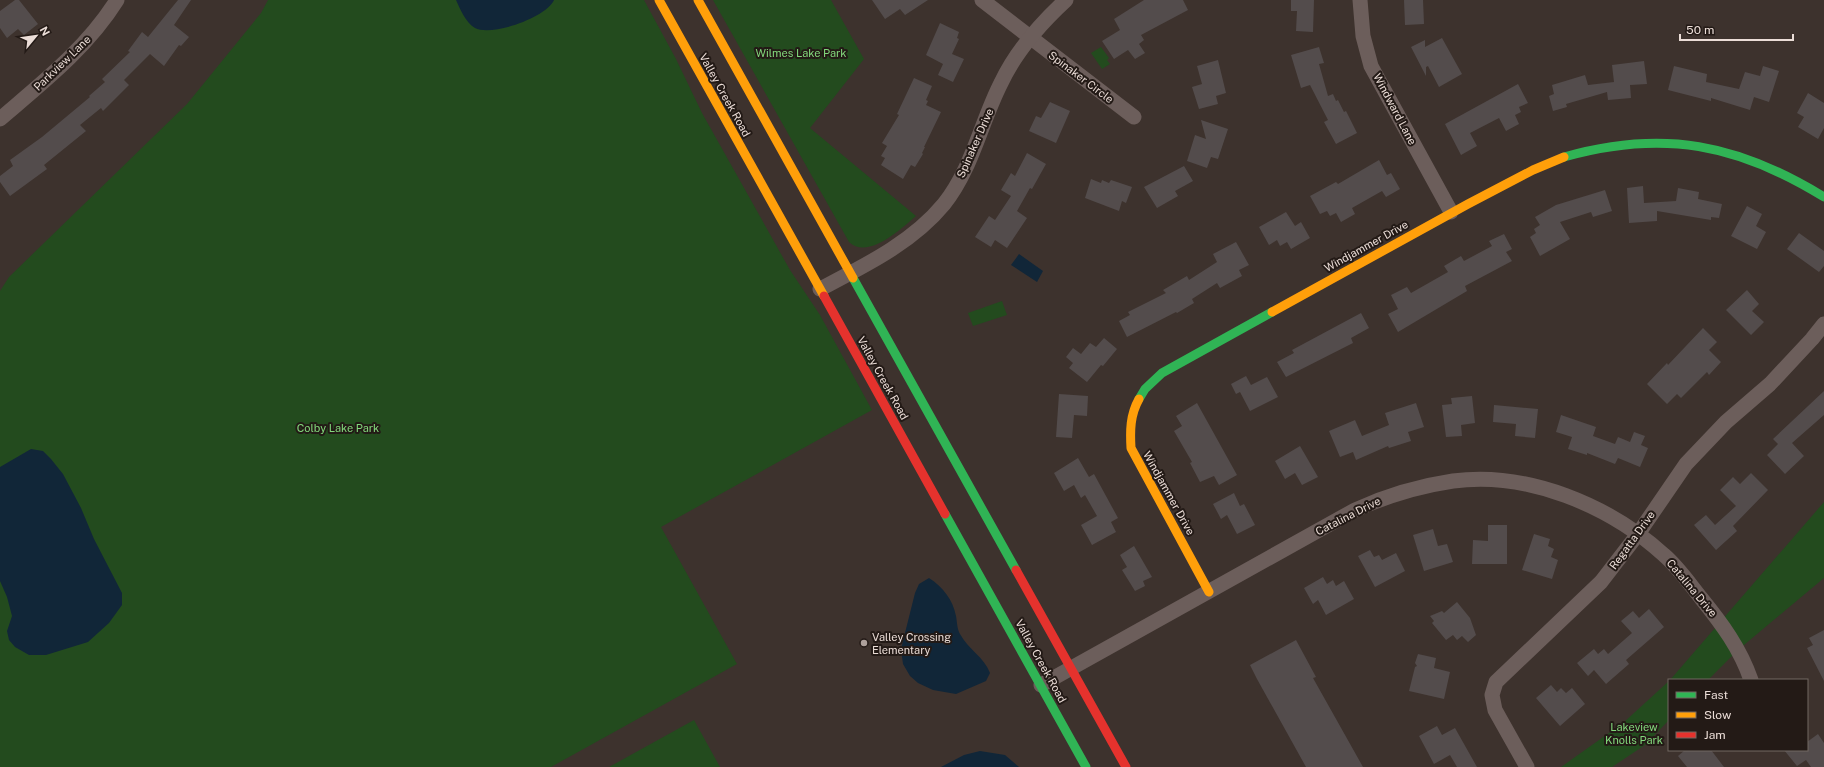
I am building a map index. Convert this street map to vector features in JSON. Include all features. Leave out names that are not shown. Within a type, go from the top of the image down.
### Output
[{"type":"main road","name":"Valley Creek Road","points":[[659,0],[1086,767]]},
{"type":"main road","name":"Valley Creek Road","points":[[698,0],[1126,767]]},
{"type":"main road","name":"Windjammer Drive","points":[[1209,592],[1131,448],[1130,431],[1132,412],[1140,396],[1162,373],[1451,212],[1554,161],[1585,151],[1618,144],[1654,142],[1688,144],[1717,149],[1752,159],[1785,174],[1824,197]]},
{"type":"street","name":"Parkview Lane","points":[[0,119],[61,66],[89,37],[117,0]]},
{"type":"street","name":"Spinaker Circle","points":[[982,0],[1029,38],[1134,116]]},
{"type":"street","name":"Spinaker Drive","points":[[820,289],[903,241],[926,224],[945,203],[963,173],[1001,82],[1029,38],[1066,0]]},
{"type":"street","name":"Windward Lane","points":[[1360,0],[1363,36],[1371,66],[1451,212]]},
{"type":"street","name":"Regatta Drive","points":[[1527,767],[1495,710],[1492,696],[1496,682],[1601,582],[1638,534],[1686,464],[1726,422],[1770,384],[1824,324]]},
{"type":"street","name":"Catalina Drive","points":[[1041,685],[1355,510],[1380,498],[1412,489],[1454,481],[1489,480],[1519,483],[1548,490],[1604,513],[1638,534],[1664,555],[1683,574],[1726,630],[1745,663],[1751,679]]},
{"type":"green space","name":"Colby Lake Park","points":[[268,0],[644,0],[676,59],[702,113],[790,270],[820,315],[872,410],[661,527],[737,664],[551,767],[0,767],[0,291],[9,277],[187,104],[261,13]]},
{"type":"green space","name":"Wilmes Lake Park","points":[[713,0],[831,0],[864,59],[810,128],[916,216],[893,235],[875,245],[857,247],[849,242]]},
{"type":"green space","points":[[1101,47],[1109,58],[1107,60],[1110,64],[1102,69],[1091,53]]},
{"type":"green space","points":[[1002,301],[1007,315],[973,326],[968,313]]},
{"type":"green space","points":[[1824,502],[1824,578],[1738,650],[1709,679],[1671,679]]},
{"type":"green space","name":"Lakeview Knolls Park","points":[[1668,682],[1668,721],[1645,745],[1612,767],[1561,767],[1623,723]]},
{"type":"green space","points":[[694,720],[720,767],[609,767]]},
{"type":"water","points":[[456,0],[554,0],[541,13],[530,19],[506,28],[483,30],[475,28],[469,23]]},
{"type":"water","points":[[1019,254],[1043,271],[1037,282],[1011,265]]},
{"type":"water","points":[[31,449],[43,451],[63,474],[122,593],[122,605],[109,623],[88,642],[46,655],[29,655],[15,647],[9,640],[7,631],[12,616],[7,597],[0,581],[0,467]]},
{"type":"water","points":[[929,578],[939,585],[947,594],[955,610],[960,634],[984,662],[990,673],[986,681],[956,694],[933,690],[918,683],[910,676],[903,664],[901,649],[915,593],[919,584]]},
{"type":"water","points":[[980,751],[1005,755],[1019,767],[941,767],[964,755]]},
{"type":"building","points":[[15,0],[19,0],[38,24],[24,35],[18,29],[7,38],[0,28],[0,11]]},
{"type":"building","points":[[178,0],[191,0],[174,25],[189,37],[181,46],[179,45],[164,66],[150,54],[124,80],[129,85],[103,111],[101,108],[80,125],[86,131],[44,165],[47,169],[10,196],[0,182],[0,176],[13,166],[10,160],[42,137],[90,97],[89,96],[105,82],[102,79],[130,52],[128,51],[142,32],[148,37]]},
{"type":"building","points":[[872,0],[928,0],[905,15],[900,9],[885,19]]},
{"type":"building","points":[[1144,0],[1183,0],[1188,10],[1141,35],[1144,40],[1139,44],[1145,53],[1135,59],[1128,50],[1114,59],[1102,41],[1120,30],[1114,19]]},
{"type":"building","points":[[1291,0],[1314,0],[1313,32],[1296,31],[1297,11],[1291,11]]},
{"type":"building","points":[[1404,0],[1423,0],[1424,24],[1405,25]]},
{"type":"building","points":[[940,23],[959,32],[957,38],[959,39],[952,54],[964,59],[953,82],[938,75],[943,64],[926,55]]},
{"type":"building","points":[[1442,38],[1462,74],[1439,87],[1428,66],[1426,67],[1426,76],[1411,47],[1425,40],[1425,47]]},
{"type":"building","points":[[1319,47],[1324,63],[1319,64],[1328,96],[1333,94],[1336,101],[1338,100],[1344,112],[1346,111],[1357,133],[1336,144],[1324,122],[1328,120],[1310,85],[1301,88],[1291,55]]},
{"type":"building","points":[[1218,60],[1226,93],[1216,96],[1218,104],[1199,109],[1192,87],[1202,84],[1197,66]]},
{"type":"building","points":[[1644,61],[1647,84],[1630,85],[1631,98],[1608,100],[1607,92],[1566,104],[1567,107],[1553,111],[1549,96],[1554,94],[1552,85],[1585,75],[1588,85],[1614,82],[1612,65]]},
{"type":"building","points":[[1674,66],[1707,74],[1706,82],[1739,89],[1745,72],[1760,76],[1763,66],[1779,71],[1769,102],[1754,97],[1750,110],[1711,98],[1711,101],[1668,90]]},
{"type":"building","points":[[914,78],[932,86],[926,100],[928,101],[926,105],[941,112],[924,147],[923,154],[915,167],[911,165],[903,179],[881,165],[885,158],[881,156],[887,146],[882,143],[899,115],[897,114]]},
{"type":"building","points":[[1518,84],[1528,103],[1519,107],[1521,112],[1515,115],[1519,124],[1506,131],[1499,118],[1470,133],[1477,146],[1461,155],[1445,124]]},
{"type":"building","points":[[1808,93],[1824,103],[1824,128],[1818,139],[1798,127],[1804,117],[1797,113]]},
{"type":"building","points":[[1050,102],[1070,111],[1056,143],[1029,131],[1036,116],[1041,118]]},
{"type":"building","points":[[1201,120],[1228,129],[1218,159],[1211,157],[1207,168],[1187,161],[1195,135],[1206,139]]},
{"type":"building","points":[[1027,153],[1046,164],[1032,189],[1030,188],[1017,211],[1027,218],[1007,248],[995,240],[991,247],[975,237],[989,216],[995,220],[1011,196],[1001,190],[1011,173],[1015,176]]},
{"type":"building","points":[[1379,160],[1387,175],[1391,173],[1400,189],[1386,197],[1382,191],[1352,208],[1355,214],[1341,222],[1336,213],[1330,216],[1327,211],[1320,214],[1310,196],[1336,182],[1338,184]]},
{"type":"building","points":[[1184,166],[1193,181],[1175,191],[1178,196],[1157,208],[1144,187]]},
{"type":"building","points":[[1091,179],[1101,183],[1102,180],[1109,183],[1111,180],[1132,187],[1126,203],[1122,201],[1119,211],[1085,198]]},
{"type":"building","points":[[1643,186],[1644,203],[1676,201],[1678,188],[1699,192],[1698,199],[1722,204],[1719,218],[1711,217],[1711,220],[1657,211],[1657,221],[1629,223],[1627,188]]},
{"type":"building","points":[[1605,190],[1612,211],[1593,217],[1591,212],[1560,222],[1570,239],[1540,256],[1530,237],[1536,233],[1534,229],[1540,225],[1535,217],[1556,205]]},
{"type":"building","points":[[1747,206],[1762,214],[1756,226],[1766,232],[1757,249],[1731,236]]},
{"type":"building","points":[[1286,212],[1295,226],[1301,222],[1310,238],[1291,249],[1287,242],[1280,246],[1277,240],[1269,245],[1259,227]]},
{"type":"building","points":[[1799,233],[1824,251],[1824,266],[1819,272],[1787,249]]},
{"type":"building","points":[[1504,234],[1512,249],[1506,252],[1512,261],[1465,286],[1467,291],[1398,332],[1388,314],[1398,309],[1391,295],[1407,287],[1411,293],[1448,272],[1444,266],[1461,256],[1464,261],[1492,246],[1489,241]]},
{"type":"building","points":[[1236,242],[1249,265],[1239,270],[1242,276],[1220,288],[1217,283],[1192,299],[1194,303],[1177,313],[1176,312],[1127,337],[1119,321],[1130,315],[1128,312],[1166,293],[1163,290],[1187,276],[1189,280],[1217,262],[1213,254]]},
{"type":"building","points":[[1747,290],[1759,304],[1752,311],[1764,322],[1751,335],[1726,310]]},
{"type":"building","points":[[1361,313],[1369,328],[1351,338],[1353,343],[1286,377],[1277,362],[1294,353],[1292,350]]},
{"type":"building","points":[[1703,328],[1717,342],[1709,350],[1721,362],[1709,375],[1707,372],[1681,398],[1677,394],[1667,404],[1647,384],[1667,363],[1668,365]]},
{"type":"building","points":[[1104,338],[1117,349],[1087,382],[1069,368],[1073,363],[1066,357],[1073,348],[1081,354],[1090,343],[1096,347]]},
{"type":"building","points":[[1246,376],[1251,385],[1267,377],[1278,397],[1250,411],[1240,392],[1236,394],[1231,384]]},
{"type":"building","points":[[1824,391],[1824,415],[1792,443],[1804,456],[1785,474],[1767,455],[1778,444],[1773,439]]},
{"type":"building","points":[[1059,394],[1088,396],[1087,416],[1074,415],[1072,438],[1056,437]]},
{"type":"building","points":[[1472,396],[1475,423],[1461,425],[1462,436],[1446,437],[1442,405],[1452,404],[1451,398]]},
{"type":"building","points":[[1197,403],[1237,475],[1219,485],[1214,476],[1200,482],[1190,463],[1192,462],[1174,431],[1182,426],[1176,416]]},
{"type":"building","points":[[1416,403],[1424,427],[1408,432],[1411,441],[1389,448],[1388,446],[1356,460],[1353,452],[1340,457],[1329,431],[1355,420],[1362,436],[1389,425],[1385,413]]},
{"type":"building","points":[[1494,405],[1538,409],[1535,438],[1515,436],[1516,424],[1493,422]]},
{"type":"building","points":[[1561,415],[1596,427],[1593,436],[1615,444],[1618,437],[1630,442],[1634,432],[1645,436],[1641,445],[1648,448],[1640,467],[1618,458],[1615,464],[1587,453],[1587,455],[1568,449],[1572,437],[1556,432]]},
{"type":"building","points":[[1300,446],[1318,477],[1302,485],[1295,473],[1285,479],[1275,461]]},
{"type":"building","points":[[1078,458],[1089,477],[1094,474],[1118,518],[1111,522],[1116,532],[1092,545],[1081,525],[1097,516],[1085,495],[1081,498],[1074,485],[1064,491],[1054,473]]},
{"type":"building","points":[[1751,473],[1768,490],[1733,526],[1737,531],[1716,550],[1694,525],[1706,515],[1715,525],[1736,506],[1720,490],[1733,477],[1740,484]]},
{"type":"building","points":[[1234,493],[1240,506],[1244,504],[1255,525],[1237,534],[1227,515],[1221,519],[1213,504]]},
{"type":"building","points":[[1488,525],[1507,525],[1507,564],[1472,564],[1473,540],[1488,541]]},
{"type":"building","points":[[1433,529],[1438,546],[1447,544],[1453,562],[1424,571],[1413,535]]},
{"type":"building","points":[[1534,534],[1550,539],[1548,546],[1554,549],[1551,557],[1558,560],[1552,579],[1522,570]]},
{"type":"building","points":[[1134,546],[1152,577],[1143,581],[1145,586],[1135,591],[1122,570],[1127,567],[1120,555]]},
{"type":"building","points":[[1370,550],[1374,557],[1379,555],[1382,560],[1396,553],[1405,571],[1375,587],[1358,556]]},
{"type":"building","points":[[1323,577],[1327,584],[1333,580],[1336,586],[1344,581],[1354,599],[1326,615],[1318,600],[1313,604],[1304,588]]},
{"type":"building","points":[[1457,602],[1470,618],[1476,635],[1468,642],[1462,636],[1457,640],[1453,635],[1446,640],[1432,623],[1434,621],[1430,616],[1442,611],[1444,613]]},
{"type":"building","points":[[1649,609],[1664,627],[1626,660],[1629,664],[1606,684],[1594,670],[1588,676],[1577,663],[1594,649],[1598,654],[1604,649],[1608,654],[1632,633],[1621,621],[1633,611],[1639,618]]},
{"type":"building","points":[[1824,630],[1824,681],[1807,648],[1813,645],[1809,638]]},
{"type":"building","points":[[1296,640],[1316,677],[1313,678],[1363,767],[1306,767],[1257,679],[1250,665]]},
{"type":"building","points":[[1418,654],[1436,658],[1434,668],[1450,672],[1444,699],[1409,691],[1415,667],[1417,666],[1415,663]]},
{"type":"building","points":[[1551,685],[1557,692],[1561,688],[1566,693],[1572,688],[1585,704],[1560,726],[1536,698]]},
{"type":"building","points":[[1437,726],[1442,735],[1455,728],[1477,767],[1457,767],[1450,755],[1434,764],[1419,736]]},
{"type":"building","points":[[1818,734],[1824,743],[1824,767],[1811,767],[1806,760],[1797,766],[1785,751],[1808,751],[1808,741]]},
{"type":"building","points":[[1684,751],[1712,751],[1724,767],[1687,767],[1678,756]]},
{"type":"traffic: fast","points":[[1564,157],[1600,149],[1634,144],[1667,143],[1699,147],[1730,154],[1761,164],[1824,197]]},
{"type":"traffic: fast","points":[[853,278],[1016,570]]},
{"type":"traffic: fast","points":[[1139,399],[1145,389],[1162,373],[1272,312]]},
{"type":"traffic: fast","points":[[945,514],[1086,767]]},
{"type":"traffic: slow","points":[[659,0],[824,296]]},
{"type":"traffic: slow","points":[[698,0],[853,278]]},
{"type":"traffic: slow","points":[[1272,312],[1468,204],[1533,170],[1564,157]]},
{"type":"traffic: slow","points":[[1139,399],[1131,423],[1131,448],[1209,592]]},
{"type":"traffic: jam","points":[[824,296],[945,514]]},
{"type":"traffic: jam","points":[[1016,570],[1126,767]]},
{"type":"place","name":"Valley Crossing Elementary","points":[[864,643]]}]
